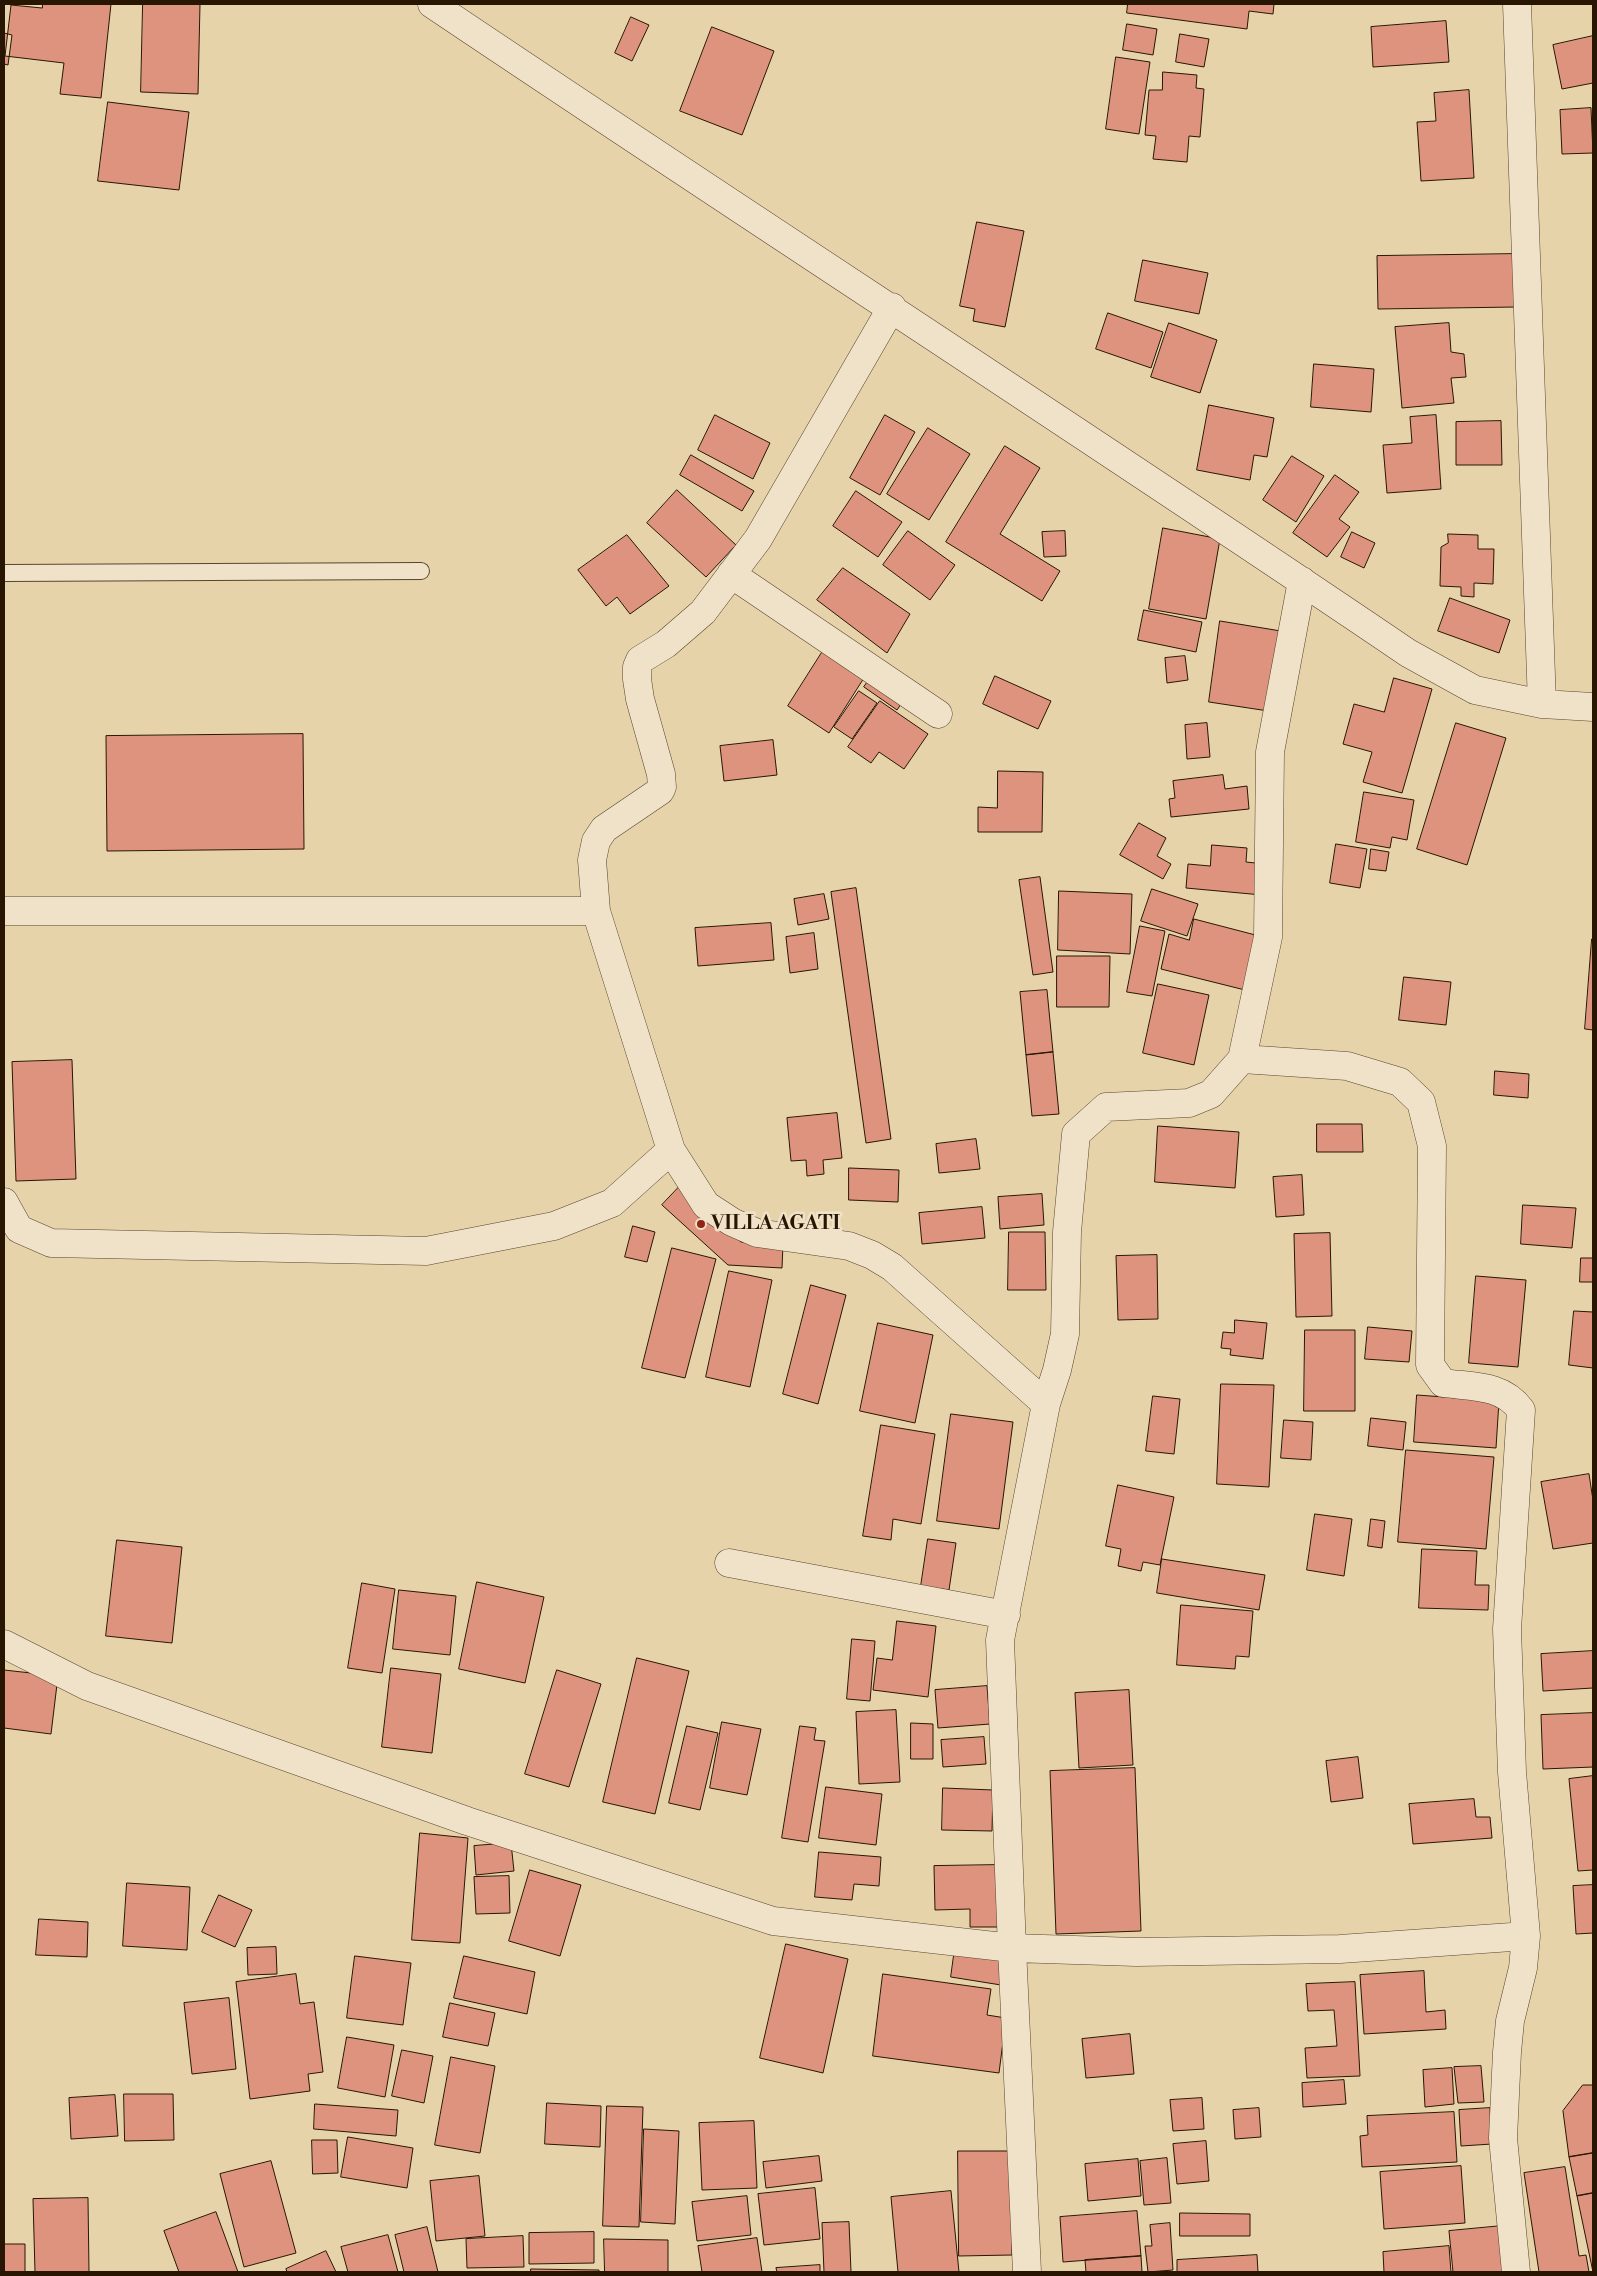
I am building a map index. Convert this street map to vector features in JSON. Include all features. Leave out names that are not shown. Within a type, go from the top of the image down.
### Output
[{"type":"street","points":[[432,4],[571,98],[892,307],[1408,653],[1475,690],[1542,704],[1593,707]]},
{"type":"street","points":[[1517,4],[1542,704]]},
{"type":"street","points":[[892,307],[758,539],[703,612],[666,644],[640,660],[637,667],[640,699],[661,774],[662,787],[660,791],[604,829],[596,841],[592,860],[596,911],[671,1150],[706,1205],[732,1222],[757,1233],[849,1246],[872,1255],[892,1267],[1046,1404]]},
{"type":"street","points":[[731,574],[938,714]]},
{"type":"street","points":[[1027,2272],[1000,1640],[1046,1404],[1057,1370],[1065,1334],[1067,1232],[1076,1134],[1106,1107],[1189,1103],[1211,1094],[1242,1059],[1268,937],[1270,752],[1302,581]]},
{"type":"street","points":[[4,911],[596,911]]},
{"type":"street","points":[[1242,1059],[1347,1066],[1400,1082],[1421,1102],[1432,1146],[1430,1365],[1443,1383],[1498,1391],[1513,1399],[1521,1410],[1507,1629],[1512,1772],[1526,1936],[1523,1968],[1510,2021],[1503,2128],[1516,2272]]},
{"type":"street","points":[[4,1202],[19,1229],[51,1243],[426,1251],[554,1226],[612,1203],[671,1150]]},
{"type":"street","points":[[729,1563],[1006,1615]]},
{"type":"street","points":[[4,1644],[87,1686],[467,1821],[773,1921],[1012,1948],[1136,1952],[1340,1949],[1526,1936]]},
{"type":"lane","points":[[4,573],[421,571]]},
{"type":"building","points":[[43,4],[111,4],[101,98],[60,94],[64,63],[5,56],[11,5],[42,8]]},
{"type":"building","points":[[143,4],[200,4],[198,94],[141,92]]},
{"type":"building","points":[[1128,4],[1274,4],[1273,14],[1249,11],[1247,29],[1127,13]]},
{"type":"building","points":[[631,17],[649,25],[632,61],[615,53]]},
{"type":"building","points":[[1446,21],[1449,62],[1373,67],[1371,27]]},
{"type":"building","points":[[1127,24],[1157,29],[1153,55],[1123,50]]},
{"type":"building","points":[[712,27],[774,51],[742,135],[680,111]]},
{"type":"building","points":[[4,33],[12,35],[8,65],[4,64]]},
{"type":"building","points":[[1180,34],[1209,39],[1204,67],[1176,62]]},
{"type":"building","points":[[1593,36],[1593,83],[1562,89],[1553,45]]},
{"type":"building","points":[[1116,57],[1150,62],[1139,134],[1106,129]]},
{"type":"building","points":[[1163,72],[1197,75],[1196,88],[1204,89],[1200,137],[1189,136],[1187,162],[1153,159],[1156,136],[1145,135],[1149,90],[1162,90]]},
{"type":"building","points":[[1469,90],[1474,178],[1421,181],[1417,122],[1436,121],[1434,93]]},
{"type":"building","points":[[108,102],[189,112],[179,190],[98,181]]},
{"type":"building","points":[[1591,108],[1593,153],[1562,154],[1560,110]]},
{"type":"building","points":[[977,222],[1024,231],[1005,327],[973,321],[975,309],[960,306]]},
{"type":"building","points":[[1515,254],[1516,307],[1378,309],[1377,256]]},
{"type":"building","points":[[1143,260],[1208,273],[1199,314],[1135,301]]},
{"type":"building","points":[[1108,313],[1163,332],[1151,368],[1096,349]]},
{"type":"building","points":[[1169,323],[1217,340],[1200,393],[1151,377]]},
{"type":"building","points":[[1449,323],[1451,352],[1464,354],[1466,377],[1451,378],[1454,403],[1402,408],[1395,327]]},
{"type":"building","points":[[1314,364],[1374,369],[1371,412],[1311,407]]},
{"type":"building","points":[[1209,405],[1274,418],[1267,457],[1254,455],[1250,480],[1197,470]]},
{"type":"building","points":[[715,415],[770,443],[753,479],[698,450]]},
{"type":"building","points":[[885,415],[915,432],[880,495],[850,478]]},
{"type":"building","points":[[1436,415],[1441,489],[1387,493],[1383,445],[1412,443],[1410,417]]},
{"type":"building","points":[[1501,421],[1502,465],[1456,465],[1456,422]]},
{"type":"building","points":[[928,428],[970,454],[929,520],[887,494]]},
{"type":"building","points":[[1005,446],[1040,468],[1000,534],[1060,571],[1042,601],[946,542]]},
{"type":"building","points":[[691,455],[754,491],[742,511],[680,475]]},
{"type":"building","points":[[1292,456],[1324,476],[1296,522],[1263,500]]},
{"type":"building","points":[[1335,475],[1359,492],[1339,519],[1350,527],[1327,557],[1293,533]]},
{"type":"building","points":[[677,490],[736,545],[706,577],[647,523]]},
{"type":"building","points":[[856,491],[902,522],[878,557],[833,526]]},
{"type":"building","points":[[1163,528],[1220,539],[1206,619],[1149,609]]},
{"type":"building","points":[[908,531],[955,565],[930,600],[883,565]]},
{"type":"building","points":[[1065,531],[1066,556],[1044,557],[1042,532]]},
{"type":"building","points":[[1352,532],[1375,543],[1364,568],[1341,557]]},
{"type":"building","points":[[1448,534],[1478,535],[1478,549],[1494,549],[1493,584],[1474,583],[1474,597],[1461,596],[1461,587],[1440,586],[1441,547],[1448,543]]},
{"type":"building","points":[[627,535],[669,586],[630,614],[617,597],[606,606],[578,570]]},
{"type":"building","points":[[843,568],[910,614],[887,653],[817,600]]},
{"type":"building","points":[[1450,598],[1510,620],[1499,653],[1438,631]]},
{"type":"building","points":[[1144,610],[1202,622],[1196,652],[1138,640]]},
{"type":"building","points":[[1220,621],[1287,632],[1275,712],[1209,702]]},
{"type":"building","points":[[828,643],[869,670],[829,733],[788,706]]},
{"type":"building","points":[[1185,656],[1188,680],[1167,683],[1165,658]]},
{"type":"building","points":[[874,673],[907,695],[897,710],[864,687]]},
{"type":"building","points":[[995,676],[1051,701],[1038,729],[983,704]]},
{"type":"building","points":[[1394,678],[1432,689],[1402,793],[1363,782],[1372,752],[1343,744],[1354,704],[1384,712]]},
{"type":"building","points":[[859,691],[877,703],[852,739],[834,727]]},
{"type":"building","points":[[880,701],[928,734],[904,769],[879,752],[871,763],[848,747]]},
{"type":"building","points":[[1207,723],[1210,757],[1187,759],[1185,725]]},
{"type":"building","points":[[1456,723],[1506,738],[1467,865],[1417,849]]},
{"type":"building","points":[[303,734],[304,849],[107,851],[106,736]]},
{"type":"building","points":[[773,740],[777,775],[724,781],[720,746]]},
{"type":"building","points":[[998,771],[1043,772],[1042,832],[978,832],[978,807],[997,808]]},
{"type":"building","points":[[1223,775],[1225,789],[1247,786],[1249,809],[1171,817],[1169,799],[1175,798],[1173,781]]},
{"type":"building","points":[[1364,792],[1414,800],[1407,840],[1392,837],[1390,848],[1356,842]]},
{"type":"building","points":[[1139,823],[1166,838],[1157,856],[1171,864],[1163,879],[1120,855]]},
{"type":"building","points":[[1336,844],[1367,849],[1360,888],[1330,883]]},
{"type":"building","points":[[1212,845],[1247,848],[1246,862],[1265,864],[1262,895],[1186,888],[1188,864],[1210,866]]},
{"type":"building","points":[[1371,849],[1389,852],[1386,871],[1369,869]]},
{"type":"building","points":[[1040,877],[1053,972],[1033,975],[1019,880]]},
{"type":"building","points":[[856,888],[891,1139],[866,1143],[831,892]]},
{"type":"building","points":[[1152,889],[1198,904],[1187,936],[1141,921]]},
{"type":"building","points":[[1059,891],[1132,894],[1130,954],[1058,950]]},
{"type":"building","points":[[824,894],[829,919],[798,925],[794,899]]},
{"type":"building","points":[[1194,919],[1267,938],[1253,992],[1161,969],[1169,934],[1189,940]]},
{"type":"building","points":[[771,923],[774,960],[698,966],[695,928]]},
{"type":"building","points":[[1140,926],[1165,931],[1152,996],[1127,992]]},
{"type":"building","points":[[814,933],[818,969],[790,973],[786,937]]},
{"type":"building","points":[[1593,939],[1593,1030],[1585,1029]]},
{"type":"building","points":[[1057,956],[1110,956],[1109,1007],[1057,1007]]},
{"type":"building","points":[[1404,977],[1451,982],[1446,1025],[1399,1020]]},
{"type":"building","points":[[1158,984],[1209,995],[1194,1065],[1143,1053]]},
{"type":"building","points":[[1047,990],[1053,1052],[1026,1055],[1020,992]]},
{"type":"building","points":[[1053,1052],[1059,1114],[1032,1116],[1026,1055]]},
{"type":"building","points":[[72,1060],[76,1179],[16,1181],[12,1062]]},
{"type":"building","points":[[1495,1071],[1529,1074],[1528,1098],[1494,1095]]},
{"type":"building","points":[[837,1113],[842,1158],[823,1160],[824,1174],[807,1176],[806,1160],[791,1161],[787,1118]]},
{"type":"building","points":[[1317,1124],[1362,1124],[1363,1152],[1317,1152]]},
{"type":"building","points":[[1158,1126],[1239,1132],[1235,1188],[1155,1182]]},
{"type":"building","points":[[976,1139],[980,1169],[939,1173],[936,1144]]},
{"type":"building","points":[[849,1168],[899,1170],[898,1202],[849,1200]]},
{"type":"building","points":[[1302,1175],[1304,1215],[1276,1217],[1273,1177]]},
{"type":"building","name":"VILLA AGATI","points":[[680,1186],[741,1242],[783,1244],[782,1268],[728,1265],[662,1205]]},
{"type":"building","points":[[1042,1194],[1044,1225],[1000,1229],[998,1197]]},
{"type":"building","points":[[1523,1205],[1576,1208],[1572,1248],[1521,1244]]},
{"type":"building","points":[[982,1207],[985,1238],[922,1244],[919,1213]]},
{"type":"building","points":[[633,1226],[655,1232],[647,1262],[625,1257]]},
{"type":"building","points":[[1009,1232],[1045,1232],[1046,1290],[1008,1290]]},
{"type":"building","points":[[1330,1233],[1332,1316],[1296,1317],[1294,1234]]},
{"type":"building","points":[[672,1248],[716,1259],[685,1378],[642,1368]]},
{"type":"building","points":[[1157,1255],[1158,1319],[1118,1320],[1116,1256]]},
{"type":"building","points":[[1581,1258],[1593,1258],[1593,1282],[1580,1282]]},
{"type":"building","points":[[729,1271],[772,1280],[750,1387],[706,1377]]},
{"type":"building","points":[[1476,1276],[1526,1280],[1518,1367],[1469,1363]]},
{"type":"building","points":[[811,1285],[846,1295],[818,1404],[783,1394]]},
{"type":"building","points":[[1574,1311],[1593,1312],[1593,1368],[1569,1365]]},
{"type":"building","points":[[1235,1320],[1267,1323],[1263,1359],[1230,1355],[1231,1349],[1221,1348],[1223,1332],[1234,1333]]},
{"type":"building","points":[[878,1323],[933,1335],[915,1423],[860,1411]]},
{"type":"building","points":[[1368,1327],[1412,1331],[1409,1362],[1365,1359]]},
{"type":"building","points":[[1305,1330],[1355,1330],[1355,1411],[1304,1411]]},
{"type":"building","points":[[1221,1384],[1274,1385],[1269,1487],[1217,1484]]},
{"type":"building","points":[[1417,1395],[1499,1401],[1496,1448],[1414,1442]]},
{"type":"building","points":[[1153,1396],[1180,1399],[1174,1454],[1146,1451]]},
{"type":"building","points":[[951,1414],[1013,1422],[999,1529],[937,1521]]},
{"type":"building","points":[[1371,1418],[1406,1422],[1403,1450],[1368,1446]]},
{"type":"building","points":[[1284,1420],[1313,1422],[1311,1460],[1281,1458]]},
{"type":"building","points":[[881,1425],[935,1434],[921,1524],[893,1519],[891,1540],[863,1536]]},
{"type":"building","points":[[1406,1450],[1494,1457],[1486,1549],[1398,1542]]},
{"type":"building","points":[[1589,1474],[1593,1500],[1593,1543],[1553,1549],[1541,1482]]},
{"type":"building","points":[[1118,1485],[1174,1497],[1160,1565],[1143,1562],[1141,1571],[1118,1566],[1121,1549],[1106,1546]]},
{"type":"building","points":[[1315,1514],[1352,1519],[1344,1576],[1307,1570]]},
{"type":"building","points":[[1371,1519],[1385,1521],[1382,1548],[1368,1546]]},
{"type":"building","points":[[928,1539],[956,1543],[949,1590],[921,1586]]},
{"type":"building","points":[[117,1540],[182,1547],[172,1643],[106,1636]]},
{"type":"building","points":[[1422,1549],[1477,1551],[1475,1585],[1489,1585],[1488,1610],[1419,1608]]},
{"type":"building","points":[[1162,1559],[1265,1575],[1259,1610],[1157,1593]]},
{"type":"building","points":[[477,1582],[544,1597],[525,1683],[459,1669]]},
{"type":"building","points":[[362,1583],[395,1589],[382,1673],[348,1668]]},
{"type":"building","points":[[399,1590],[456,1596],[450,1655],[393,1649]]},
{"type":"building","points":[[1181,1605],[1253,1611],[1249,1657],[1236,1656],[1235,1669],[1177,1665]]},
{"type":"building","points":[[897,1621],[936,1626],[928,1697],[873,1690],[877,1658],[892,1660]]},
{"type":"building","points":[[852,1639],[875,1641],[870,1701],[847,1699]]},
{"type":"building","points":[[1593,1651],[1593,1688],[1543,1691],[1541,1654]]},
{"type":"building","points":[[637,1658],[689,1671],[655,1814],[603,1802]]},
{"type":"building","points":[[391,1668],[441,1674],[432,1753],[382,1747]]},
{"type":"building","points":[[4,1670],[58,1676],[51,1734],[4,1728]]},
{"type":"building","points":[[557,1670],[601,1684],[569,1787],[525,1774]]},
{"type":"building","points":[[987,1686],[990,1724],[938,1728],[935,1690]]},
{"type":"building","points":[[1129,1690],[1133,1765],[1079,1768],[1075,1693]]},
{"type":"building","points":[[896,1710],[900,1782],[859,1784],[856,1712]]},
{"type":"building","points":[[1593,1713],[1593,1767],[1543,1769],[1541,1715]]},
{"type":"building","points":[[722,1722],[761,1729],[747,1795],[710,1788]]},
{"type":"building","points":[[911,1723],[933,1724],[933,1759],[911,1759]]},
{"type":"building","points":[[687,1726],[718,1733],[700,1810],[669,1803]]},
{"type":"building","points":[[800,1726],[816,1728],[814,1740],[825,1741],[808,1842],[782,1838]]},
{"type":"building","points":[[984,1737],[986,1764],[943,1767],[941,1740]]},
{"type":"building","points":[[1358,1757],[1363,1798],[1331,1802],[1326,1761]]},
{"type":"building","points":[[1135,1768],[1141,1931],[1056,1934],[1050,1771]]},
{"type":"building","points":[[1593,1776],[1593,1870],[1578,1871],[1569,1779]]},
{"type":"building","points":[[826,1787],[882,1794],[876,1845],[819,1838]]},
{"type":"building","points":[[943,1788],[993,1790],[992,1831],[942,1830]]},
{"type":"building","points":[[1474,1799],[1476,1817],[1490,1817],[1492,1838],[1413,1844],[1409,1804]]},
{"type":"building","points":[[420,1833],[468,1838],[460,1943],[412,1940]]},
{"type":"building","points":[[511,1843],[514,1871],[476,1875],[474,1846]]},
{"type":"building","points":[[819,1852],[881,1857],[879,1886],[854,1884],[852,1900],[815,1897]]},
{"type":"building","points":[[998,1865],[999,1927],[970,1927],[970,1909],[935,1910],[934,1866]]},
{"type":"building","points":[[530,1870],[581,1885],[560,1956],[509,1941]]},
{"type":"building","points":[[509,1876],[510,1913],[476,1914],[474,1877]]},
{"type":"building","points":[[127,1883],[190,1887],[187,1950],[123,1946]]},
{"type":"building","points":[[1593,1885],[1593,1933],[1576,1934],[1573,1886]]},
{"type":"building","points":[[219,1895],[252,1910],[235,1947],[202,1932]]},
{"type":"building","points":[[39,1919],[88,1922],[87,1957],[36,1955]]},
{"type":"building","points":[[786,1944],[848,1959],[823,2073],[760,2058]]},
{"type":"building","points":[[276,1947],[277,1974],[248,1975],[247,1948]]},
{"type":"building","points":[[955,1948],[1005,1955],[1001,1985],[951,1977]]},
{"type":"building","points":[[355,1956],[411,1963],[403,2025],[347,2018]]},
{"type":"building","points":[[464,1956],[535,1972],[527,2014],[454,1998]]},
{"type":"building","points":[[1424,1971],[1426,2012],[1445,2010],[1446,2029],[1364,2034],[1360,1975]]},
{"type":"building","points":[[296,1974],[300,2004],[314,2002],[323,2072],[308,2074],[310,2091],[250,2099],[236,1982]]},
{"type":"building","points":[[883,1974],[991,1989],[987,2015],[1006,2018],[999,2073],[873,2056]]},
{"type":"building","points":[[1355,1982],[1360,2076],[1307,2078],[1305,2048],[1337,2046],[1334,2010],[1308,2011],[1306,1984]]},
{"type":"building","points":[[229,1998],[236,2069],[192,2074],[184,2003]]},
{"type":"building","points":[[450,2003],[495,2013],[488,2046],[443,2037]]},
{"type":"building","points":[[1130,2034],[1134,2074],[1086,2078],[1082,2039]]},
{"type":"building","points":[[347,2037],[394,2045],[385,2097],[338,2088]]},
{"type":"building","points":[[402,2050],[433,2056],[424,2103],[392,2096]]},
{"type":"building","points":[[451,2057],[495,2066],[480,2153],[435,2145]]},
{"type":"building","points":[[1481,2066],[1484,2102],[1458,2103],[1454,2067]]},
{"type":"building","points":[[1452,2068],[1454,2104],[1425,2107],[1423,2070]]},
{"type":"building","points":[[1344,2080],[1346,2104],[1303,2107],[1302,2083]]},
{"type":"building","points":[[1583,2085],[1593,2085],[1593,2153],[1569,2157],[1563,2111]]},
{"type":"building","points":[[124,2094],[173,2094],[174,2140],[125,2141]]},
{"type":"building","points":[[115,2095],[118,2136],[71,2139],[69,2098]]},
{"type":"building","points":[[1202,2098],[1204,2129],[1173,2131],[1170,2100]]},
{"type":"building","points":[[547,2103],[601,2106],[600,2147],[545,2144]]},
{"type":"building","points":[[315,2104],[398,2110],[396,2136],[314,2129]]},
{"type":"building","points":[[607,2106],[643,2107],[639,2227],[603,2226]]},
{"type":"building","points":[[1259,2108],[1261,2137],[1235,2139],[1233,2110]]},
{"type":"building","points":[[1490,2108],[1492,2144],[1461,2146],[1459,2110]]},
{"type":"building","points":[[1454,2112],[1457,2162],[1362,2167],[1360,2136],[1368,2135],[1367,2116]]},
{"type":"building","points":[[754,2121],[757,2188],[702,2190],[699,2123]]},
{"type":"building","points":[[644,2129],[679,2131],[675,2224],[641,2222]]},
{"type":"building","points":[[348,2137],[413,2148],[407,2188],[341,2177]]},
{"type":"building","points":[[312,2140],[337,2140],[338,2173],[313,2174]]},
{"type":"building","points":[[1206,2141],[1209,2181],[1177,2184],[1173,2144]]},
{"type":"building","points":[[958,2151],[1011,2151],[1012,2255],[959,2256]]},
{"type":"building","points":[[1593,2153],[1593,2193],[1577,2196],[1569,2157]]},
{"type":"building","points":[[819,2156],[822,2181],[766,2188],[763,2162]]},
{"type":"building","points":[[1167,2158],[1171,2203],[1144,2205],[1140,2161]]},
{"type":"building","points":[[1138,2159],[1141,2196],[1088,2201],[1085,2164]]},
{"type":"building","points":[[271,2161],[296,2253],[244,2267],[220,2174]]},
{"type":"building","points":[[1461,2166],[1465,2223],[1384,2229],[1380,2172]]},
{"type":"building","points":[[1565,2167],[1579,2256],[1586,2255],[1589,2272],[1539,2272],[1524,2173]]},
{"type":"building","points":[[479,2176],[485,2236],[436,2241],[430,2181]]},
{"type":"building","points":[[815,2188],[820,2239],[764,2245],[758,2194]]},
{"type":"building","points":[[951,2191],[959,2272],[898,2272],[891,2197]]},
{"type":"building","points":[[1593,2193],[1593,2272],[1577,2196]]},
{"type":"building","points":[[747,2196],[751,2235],[697,2241],[692,2202]]},
{"type":"building","points":[[88,2198],[89,2272],[35,2272],[33,2199]]},
{"type":"building","points":[[1137,2211],[1141,2256],[1063,2262],[1060,2217]]},
{"type":"building","points":[[216,2212],[238,2272],[179,2272],[164,2231]]},
{"type":"building","points":[[1180,2213],[1250,2214],[1250,2236],[1180,2236]]},
{"type":"building","points":[[849,2222],[851,2272],[824,2272],[822,2223]]},
{"type":"building","points":[[1170,2223],[1173,2270],[1148,2272],[1145,2246],[1152,2246],[1150,2225]]},
{"type":"building","points":[[1502,2226],[1506,2272],[1453,2272],[1449,2231]]},
{"type":"building","points":[[427,2227],[438,2272],[404,2272],[395,2235]]},
{"type":"building","points":[[594,2232],[594,2263],[529,2264],[529,2233]]},
{"type":"building","points":[[388,2235],[398,2272],[348,2272],[341,2247]]},
{"type":"building","points":[[523,2236],[524,2267],[467,2268],[466,2239]]},
{"type":"building","points":[[757,2238],[762,2272],[702,2272],[698,2246]]},
{"type":"building","points":[[604,2239],[668,2240],[668,2272],[605,2272]]},
{"type":"building","points":[[4,2244],[25,2244],[25,2272],[4,2272]]},
{"type":"building","points":[[1449,2246],[1451,2272],[1384,2272],[1383,2252]]},
{"type":"building","points":[[326,2251],[336,2272],[287,2272],[286,2269]]},
{"type":"building","points":[[1257,2255],[1258,2272],[1177,2272],[1177,2260]]},
{"type":"building","points":[[1141,2256],[1142,2272],[1086,2272],[1085,2260]]},
{"type":"building","points":[[820,2265],[820,2272],[777,2272],[776,2268]]},
{"type":"building","points":[[531,2269],[599,2270],[599,2272],[531,2272]]},
{"type":"place","name":"VILLA AGATI","points":[[701,1224]]}]
